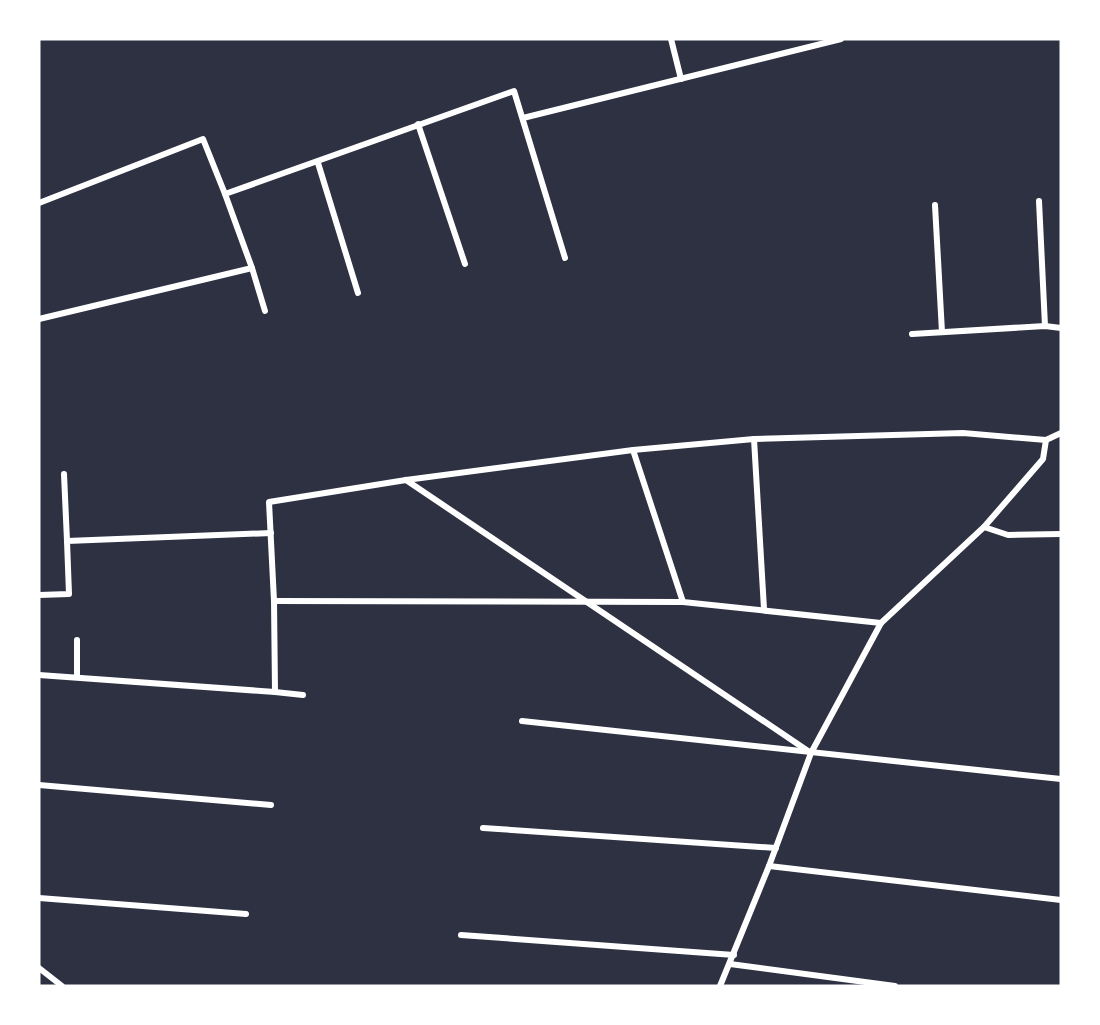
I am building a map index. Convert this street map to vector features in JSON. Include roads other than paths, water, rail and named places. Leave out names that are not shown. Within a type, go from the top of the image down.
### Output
[{"type":"street","points":[[671,39],[681,79]]},
{"type":"street","points":[[524,118],[841,39]]},
{"type":"street","points":[[225,194],[318,163],[418,124],[514,91],[565,258]]},
{"type":"street","points":[[418,124],[465,264]]},
{"type":"street","points":[[39,203],[203,139],[252,268],[265,311]]},
{"type":"street","points":[[318,163],[358,292]]},
{"type":"street","points":[[1039,201],[1045,326]]},
{"type":"street","points":[[935,205],[942,332]]},
{"type":"street","points":[[39,319],[252,268]]},
{"type":"street","points":[[912,334],[1045,326],[1061,328]]},
{"type":"street","points":[[275,692],[274,601],[269,502],[406,480],[633,450],[754,439],[963,433],[1046,440],[1061,433]]},
{"type":"street","points":[[754,439],[764,609]]},
{"type":"street","points":[[720,986],[769,866],[811,753],[881,623],[984,527],[1043,459],[1046,440]]},
{"type":"street","points":[[633,450],[683,602]]},
{"type":"street","points":[[39,595],[69,594],[64,474]]},
{"type":"street","points":[[406,480],[811,753]]},
{"type":"street","points":[[984,527],[1008,535],[1061,534]]},
{"type":"street","points":[[67,541],[271,533]]},
{"type":"street","points":[[274,601],[683,602],[881,623]]},
{"type":"street","points":[[77,640],[77,677]]},
{"type":"street","points":[[39,675],[303,694]]},
{"type":"street","points":[[522,721],[1061,779]]},
{"type":"street","points":[[39,785],[271,805]]},
{"type":"street","points":[[483,828],[776,848]]},
{"type":"street","points":[[769,866],[1061,900]]},
{"type":"street","points":[[39,898],[246,914]]},
{"type":"street","points":[[461,935],[734,955]]},
{"type":"street","points":[[730,964],[896,986]]},
{"type":"street","points":[[39,968],[62,986]]}]
